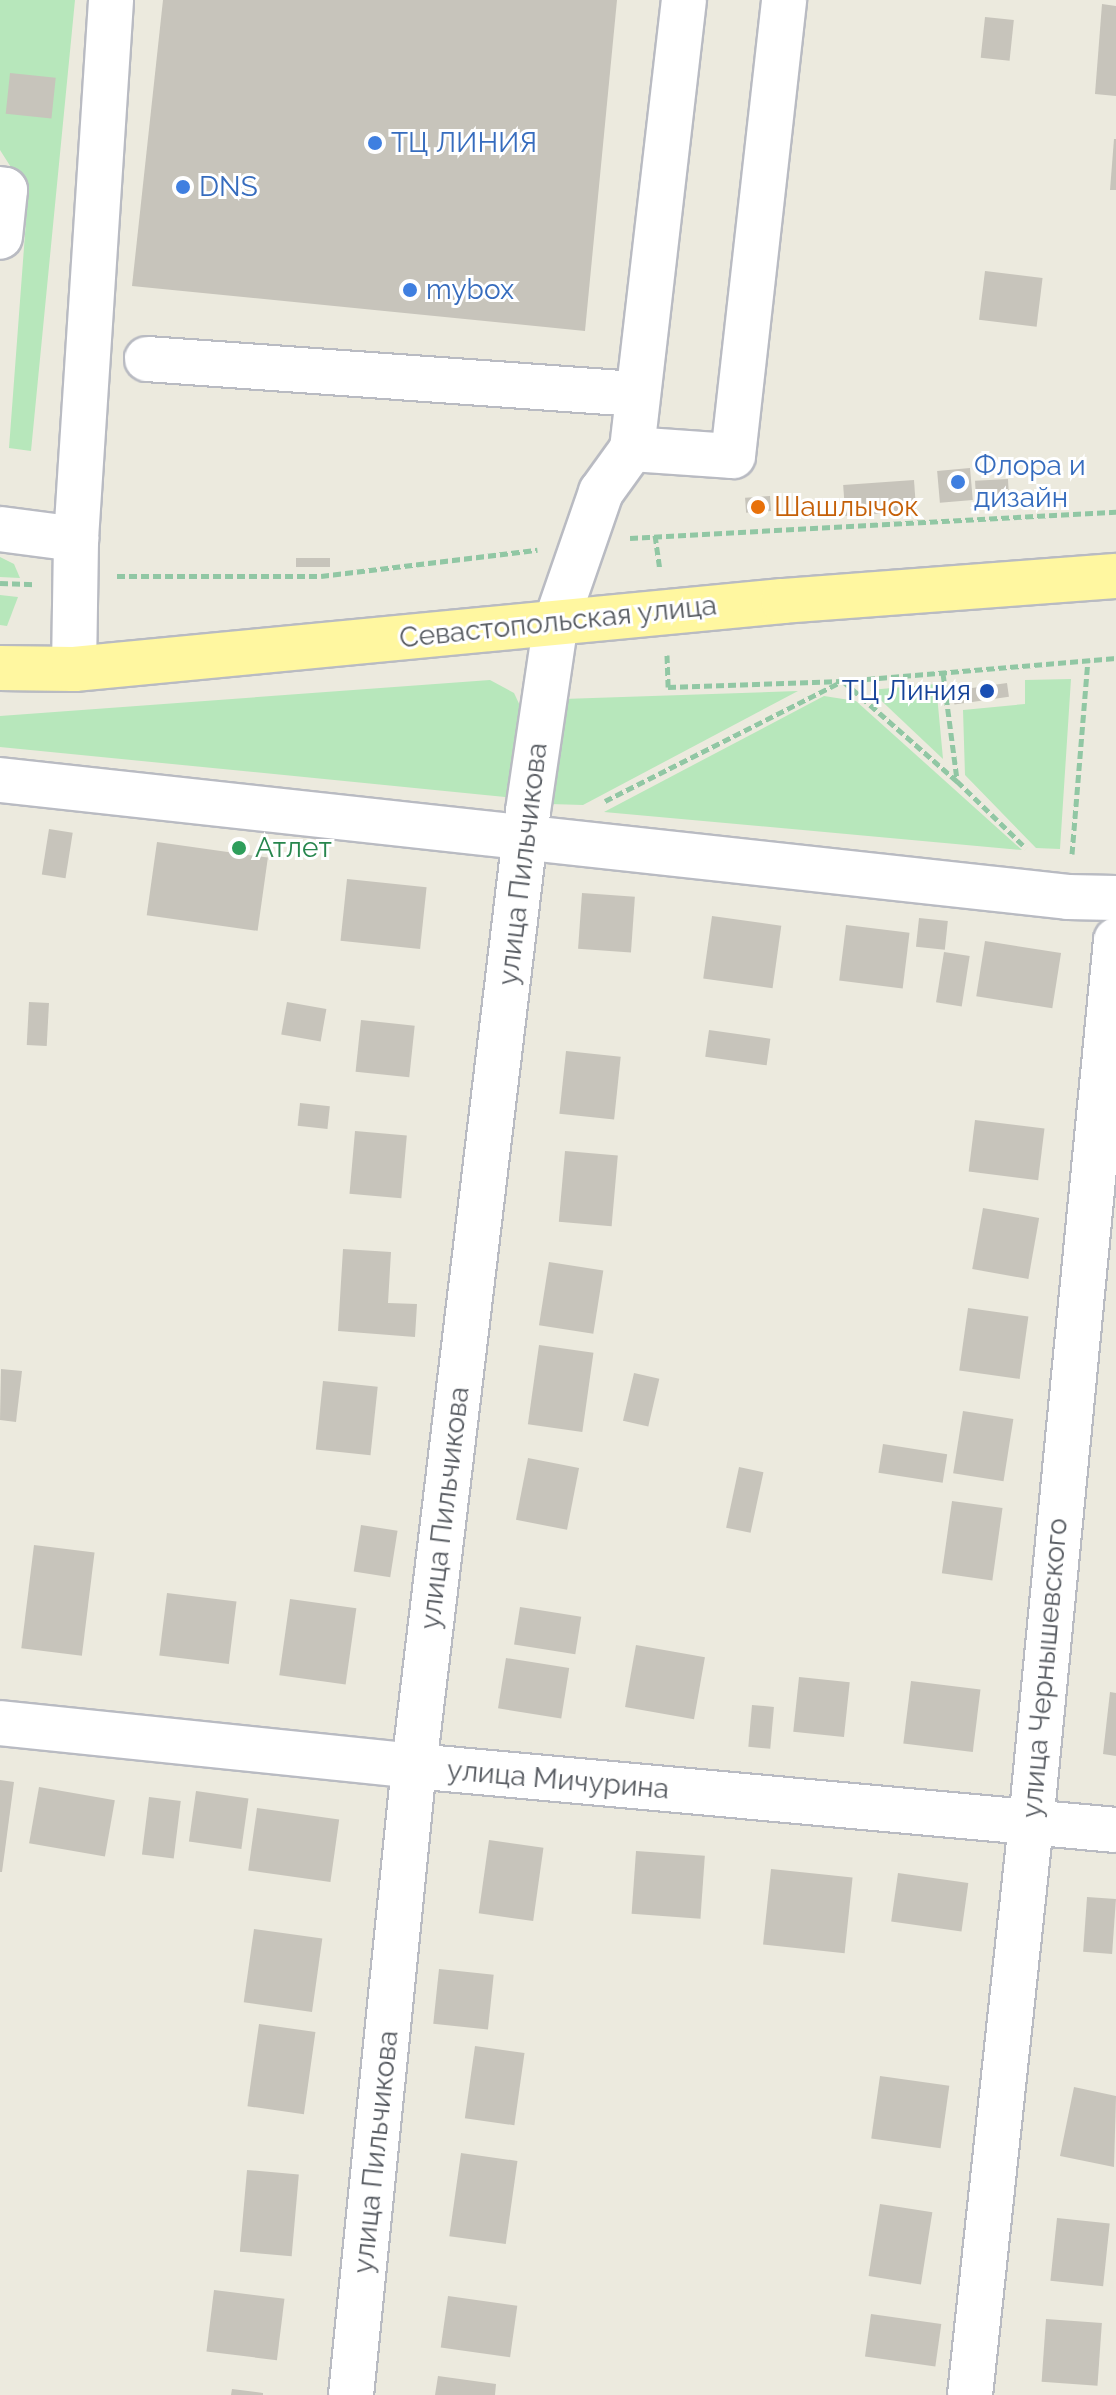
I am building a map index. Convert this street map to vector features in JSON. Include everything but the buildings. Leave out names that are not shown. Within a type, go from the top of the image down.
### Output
[{"type":"main road","name":"Севастопольская улица","points":[[0,668],[74,669],[665,612],[1116,576]]},
{"type":"street","points":[[74,669],[76,539],[111,0]]},
{"type":"street","points":[[684,0],[632,449],[733,456],[784,0]]},
{"type":"street","points":[[0,189],[5,190],[0,237]]},
{"type":"street","points":[[147,359],[638,394]]},
{"type":"street","name":"улица Пильчикова","points":[[351,2395],[414,1766],[525,837],[556,622],[601,492],[632,449]]},
{"type":"street","points":[[0,529],[76,539]]},
{"type":"street","points":[[0,780],[1068,897],[1116,898]]},
{"type":"street","name":"улица Чернышевского","points":[[970,2395],[1031,1823],[1116,940]]},
{"type":"street","name":"улица Мичурина","points":[[0,1723],[414,1766],[1116,1830]]},
{"type":"path","points":[[655,535],[665,612],[668,687],[843,681],[1116,658]]},
{"type":"path","points":[[1068,897],[1088,660]]},
{"type":"path","points":[[943,673],[957,781]]},
{"type":"path","points":[[843,681],[957,781],[1030,852]]},
{"type":"path","points":[[603,803],[843,681]]},
{"type":"green space","points":[[0,0],[75,0],[31,451],[9,448],[28,194],[0,150]]},
{"type":"green space","points":[[0,557],[14,564],[20,578],[0,577]]},
{"type":"green space","points":[[0,595],[18,597],[7,626],[0,625]]},
{"type":"green space","points":[[1071,679],[1060,849],[1036,848],[965,775],[963,710],[1025,704],[1025,680]]},
{"type":"green space","points":[[490,680],[514,693],[522,710],[516,798],[0,747],[0,716]]},
{"type":"green space","points":[[936,684],[943,759],[870,690]]},
{"type":"green space","points":[[798,691],[583,805],[550,804],[563,699]]},
{"type":"green space","points":[[824,696],[856,701],[1022,850],[604,812]]},
{"type":"place","name":"ТЦ ЛИНИЯ","points":[[375,143]]},
{"type":"place","name":"DNS","points":[[183,187]]},
{"type":"place","name":"mybox","points":[[410,290]]},
{"type":"place","name":"Флора и дизайн","points":[[958,482]]},
{"type":"place","name":"Шашлычок","points":[[758,507]]},
{"type":"place","name":"ТЦ Линия","points":[[987,691]]},
{"type":"place","name":"Атлет","points":[[239,848]]}]
